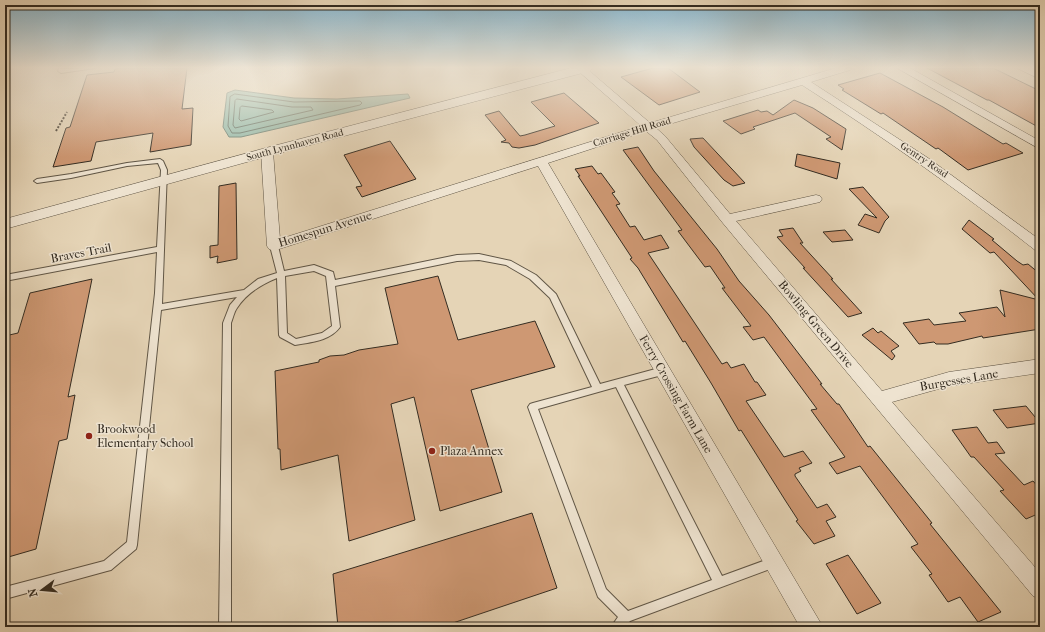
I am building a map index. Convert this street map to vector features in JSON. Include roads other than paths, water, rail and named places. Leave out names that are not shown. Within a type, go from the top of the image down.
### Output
[{"type":"street","name":"South Lynnhaven Road","points":[[5,224],[267,152],[474,97]]},
{"type":"street","name":"Bowling Green Drive","points":[[615,97],[661,138],[727,220],[1040,589]]},
{"type":"street","name":"Carriage Hill Road","points":[[419,201],[649,126],[747,97]]},
{"type":"street","name":"Gentry Road","points":[[828,97],[935,168],[999,214],[1040,247]]},
{"type":"street","points":[[954,97],[1040,146]]},
{"type":"street","name":"Homespun Avenue","points":[[267,152],[274,246],[419,201]]},
{"type":"street","name":"Ferry Crossing Farm Lane","points":[[541,161],[812,627]]},
{"type":"street","points":[[727,220],[816,199]]},
{"type":"street","name":"Burgesses Lane","points":[[879,399],[949,379],[1040,366]]},
{"type":"lane","points":[[5,593],[108,566],[132,545],[157,308],[164,180],[164,170],[160,161],[108,167],[72,176],[37,181]]},
{"type":"lane","points":[[225,627],[227,323],[233,307],[246,293],[261,281],[281,274],[314,268],[330,274],[336,327],[324,336],[295,342],[284,335],[281,274],[274,246]]},
{"type":"lane","name":"Braves Trail","points":[[5,278],[160,249]]},
{"type":"lane","points":[[331,284],[457,258],[478,257],[508,263],[534,276],[553,296],[597,388]]},
{"type":"lane","points":[[157,308],[246,293]]},
{"type":"lane","points":[[626,617],[602,593],[533,407],[597,388],[663,371]]},
{"type":"lane","points":[[618,383],[719,583]]},
{"type":"lane","points":[[617,627],[626,617],[774,562]]},
{"type":"water","points":[[226,97],[337,99],[358,97],[410,98],[241,137],[229,137],[223,127]]},
{"type":"place","name":"Brookwood Elementary School","points":[[89,436]]},
{"type":"place","name":"Plaza Annex","points":[[432,451]]}]
